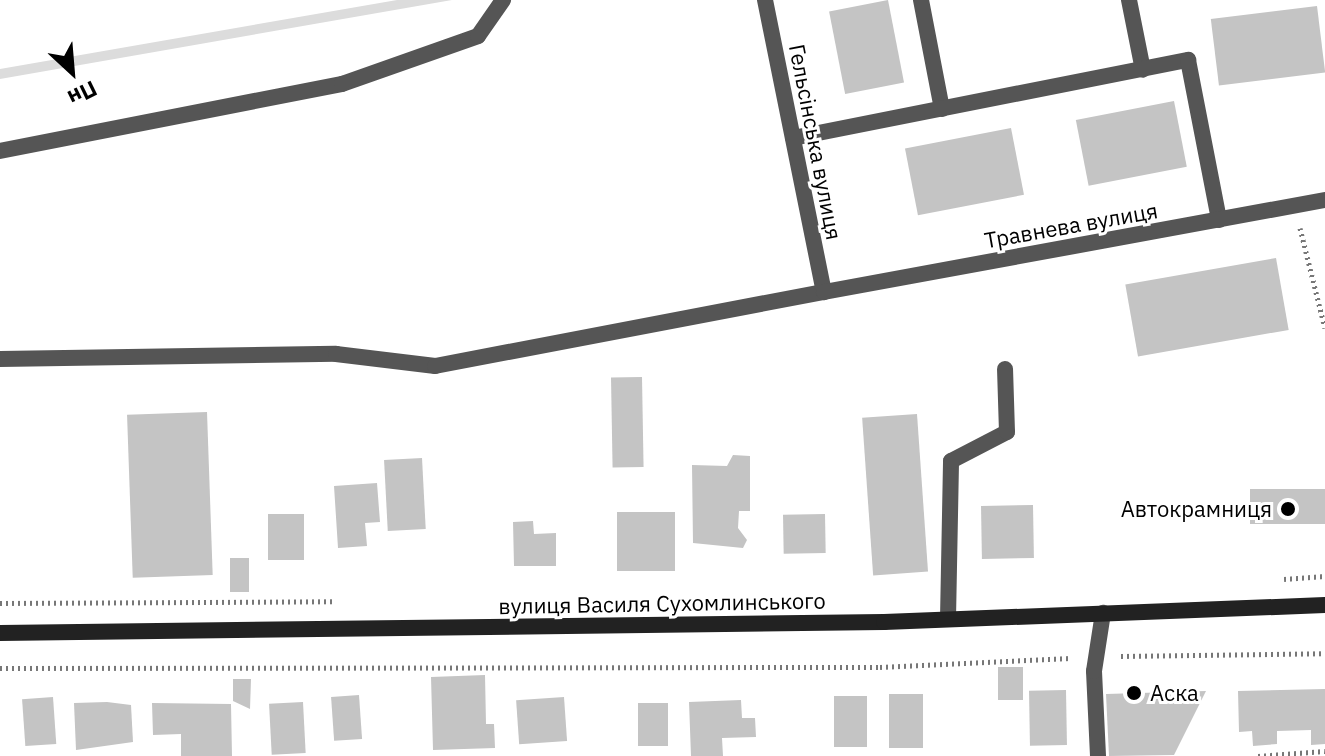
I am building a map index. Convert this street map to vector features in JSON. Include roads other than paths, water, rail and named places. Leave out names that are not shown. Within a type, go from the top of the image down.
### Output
[{"type":"main road","name":"вулиця Василя Сухомлинського","points":[[0,633],[948,619],[1325,605]]},
{"type":"street","points":[[0,151],[342,84],[478,36],[503,0]]},
{"type":"street","name":"Гельсінська вулиця","points":[[765,0],[824,292]]},
{"type":"street","points":[[921,0],[942,109]]},
{"type":"street","points":[[1129,0],[1143,70]]},
{"type":"street","points":[[793,138],[1188,60],[1219,220]]},
{"type":"street","name":"Травнева вулиця","points":[[0,359],[336,354],[435,366],[1325,200]]},
{"type":"street","points":[[948,619],[951,461],[1007,432],[1005,369]]},
{"type":"street","points":[[1098,756],[1096,656],[1103,613]]},
{"type":"place","name":"Автокрамниця","points":[[1288,509]]},
{"type":"place","name":"Аска","points":[[1134,693]]}]
